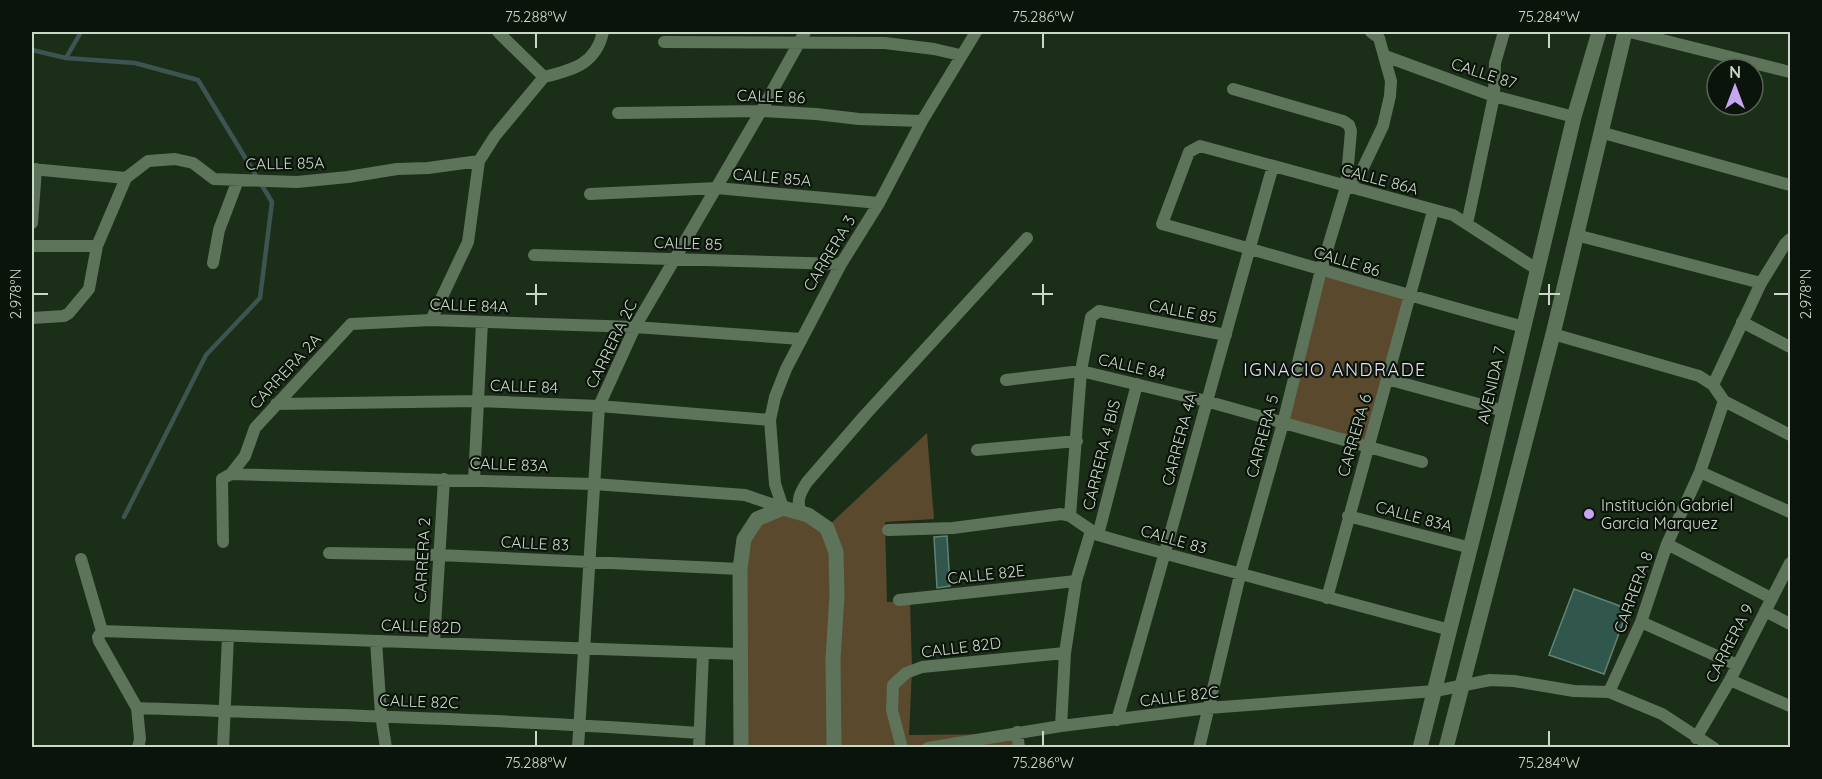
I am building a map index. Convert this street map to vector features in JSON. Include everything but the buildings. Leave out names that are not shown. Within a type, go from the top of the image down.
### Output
[{"type":"main road","name":"AVENIDA 7","points":[[1420,747],[1471,548],[1574,117],[1599,32]]},
{"type":"main road","points":[[1446,747],[1553,334],[1624,32]]},
{"type":"main road","points":[[741,747],[740,569],[744,538],[757,519],[783,508],[801,513],[827,528],[836,552],[837,595],[833,659],[834,747]]},
{"type":"street","points":[[498,32],[544,77]]},
{"type":"street","points":[[431,320],[468,242],[478,161],[495,136],[544,77],[565,72],[592,56],[599,46],[603,32]]},
{"type":"street","name":"CARRERA 3","points":[[783,508],[775,484],[770,420],[779,388],[801,339],[841,264],[879,204],[922,121],[976,32]]},
{"type":"street","points":[[1467,224],[1494,96],[1496,63],[1504,32]]},
{"type":"street","points":[[1630,32],[1791,72]]},
{"type":"street","name":"CARRERA 5","points":[[1199,747],[1240,575],[1283,423],[1321,270],[1346,187],[1361,172],[1383,126],[1391,81],[1378,34]]},
{"type":"street","points":[[664,42],[802,37],[885,43],[934,49],[960,55]]},
{"type":"street","name":"CARRERA 2C","points":[[578,747],[599,406],[635,327],[802,37]]},
{"type":"street","name":"CALLE 87","points":[[1384,56],[1494,96],[1574,117]]},
{"type":"street","points":[[1233,89],[1344,121],[1349,125],[1351,131],[1346,187]]},
{"type":"street","name":"CALLE 86","points":[[618,113],[761,111],[859,119],[922,121]]},
{"type":"street","points":[[1600,132],[1791,185]]},
{"type":"street","name":"CALLE 86A","points":[[1162,224],[1189,152],[1200,146],[1453,215],[1538,270]]},
{"type":"street","name":"CALLE 85A","points":[[126,178],[148,161],[175,159],[193,163],[214,178],[297,182],[478,161]]},
{"type":"street","name":"CARRERA 4A","points":[[1117,720],[1166,554],[1206,401],[1273,166]]},
{"type":"street","points":[[32,223],[34,170],[126,178],[97,246],[88,289],[64,316],[32,318]]},
{"type":"street","points":[[213,263],[219,230],[238,180]]},
{"type":"street","name":"CALLE 85A","points":[[590,194],[717,188],[879,204]]},
{"type":"street","name":"CARRERA 6","points":[[1327,598],[1433,211]]},
{"type":"street","name":"CALLE 86","points":[[1162,224],[1524,327]]},
{"type":"street","points":[[1576,235],[1761,283]]},
{"type":"street","points":[[801,513],[797,505],[799,495],[807,482],[1027,238]]},
{"type":"street","points":[[1713,385],[1761,283],[1789,243]]},
{"type":"street","points":[[32,246],[97,246]]},
{"type":"street","name":"CALLE 85","points":[[534,255],[841,264]]},
{"type":"street","name":"CALLE 85","points":[[1081,370],[1091,317],[1099,311],[1226,336]]},
{"type":"street","name":"CALLE 84A","points":[[351,324],[431,320],[635,327],[801,339]]},
{"type":"street","points":[[474,480],[482,322]]},
{"type":"street","points":[[1742,322],[1791,347]]},
{"type":"street","name":"CARRERA 2A","points":[[231,474],[244,456],[255,428],[351,324]]},
{"type":"street","points":[[1553,334],[1699,376],[1713,385],[1724,402],[1791,435]]},
{"type":"street","points":[[888,531],[953,528],[1061,514],[1070,516],[1081,370]]},
{"type":"street","name":"CALLE 84","points":[[1006,380],[1081,370],[1206,401],[1422,462]]},
{"type":"street","points":[[1387,379],[1504,411]]},
{"type":"street","name":"CARRERA 4 BIS","points":[[1094,533],[1137,384]]},
{"type":"street","name":"CALLE 84","points":[[276,404],[477,401],[599,406],[770,420]]},
{"type":"street","name":"CARRERA 8","points":[[1609,692],[1641,622],[1667,544],[1700,472],[1724,402]]},
{"type":"street","points":[[977,450],[1077,441]]},
{"type":"street","points":[[1700,472],[1791,512]]},
{"type":"street","points":[[223,542],[222,479],[231,474]]},
{"type":"street","name":"CALLE 83A","points":[[231,474],[594,484],[744,495],[783,508]]},
{"type":"street","name":"CARRERA 2","points":[[434,643],[444,479]]},
{"type":"street","name":"CALLE 83","points":[[1070,516],[1094,533],[1240,575],[1450,630]]},
{"type":"street","name":"CALLE 83A","points":[[1348,516],[1471,548]]},
{"type":"street","points":[[1061,726],[1065,653],[1076,581],[1094,533]]},
{"type":"street","points":[[1667,544],[1771,598]]},
{"type":"street","name":"CALLE 83","points":[[329,553],[439,555],[740,569]]},
{"type":"street","points":[[81,559],[102,631],[98,637],[99,641],[137,708],[140,739],[138,747]]},
{"type":"street","name":"CARRERA 9","points":[[1696,738],[1730,680],[1791,563]]},
{"type":"street","name":"CALLE 82E","points":[[899,600],[1076,581]]},
{"type":"street","points":[[1765,611],[1791,624]]},
{"type":"street","points":[[1641,622],[1737,665]]},
{"type":"street","name":"CALLE 82D","points":[[102,631],[739,654]]},
{"type":"street","points":[[223,747],[228,636]]},
{"type":"street","points":[[376,641],[381,715],[386,747]]},
{"type":"street","points":[[699,747],[703,653]]},
{"type":"street","name":"CALLE 82D","points":[[902,747],[892,710],[893,685],[906,673],[922,667],[1065,653]]},
{"type":"street","points":[[1435,691],[1490,680],[1514,681],[1574,691],[1609,692],[1662,714],[1696,738],[1714,747]]},
{"type":"street","points":[[1730,680],[1791,706]]},
{"type":"street","name":"CALLE 82C","points":[[928,747],[1017,732],[1208,708],[1435,691]]},
{"type":"street","name":"CALLE 82C","points":[[137,708],[381,715],[580,724],[699,733]]},
{"type":"street","points":[[1017,732],[1019,747]]},
{"type":"shaded area","points":[[1323,273],[1407,298],[1367,444],[1287,422]]},
{"type":"shaded area","points":[[927,433],[934,519],[885,522],[887,602],[910,601],[912,669],[909,735],[1016,734],[1018,747],[742,748],[741,569],[758,520],[783,510],[826,528]]},
{"type":"waterway","points":[[32,50],[66,58],[81,32]]},
{"type":"waterway","points":[[66,58],[135,63],[198,80],[272,202],[260,298],[206,355],[124,517]]},
{"type":"place","name":"Institución Gabriel Garcia Marquez","points":[[1589,514]]},
{"type":"district","name":"IGNACIO ANDRADE","points":[[1335,370]]}]
